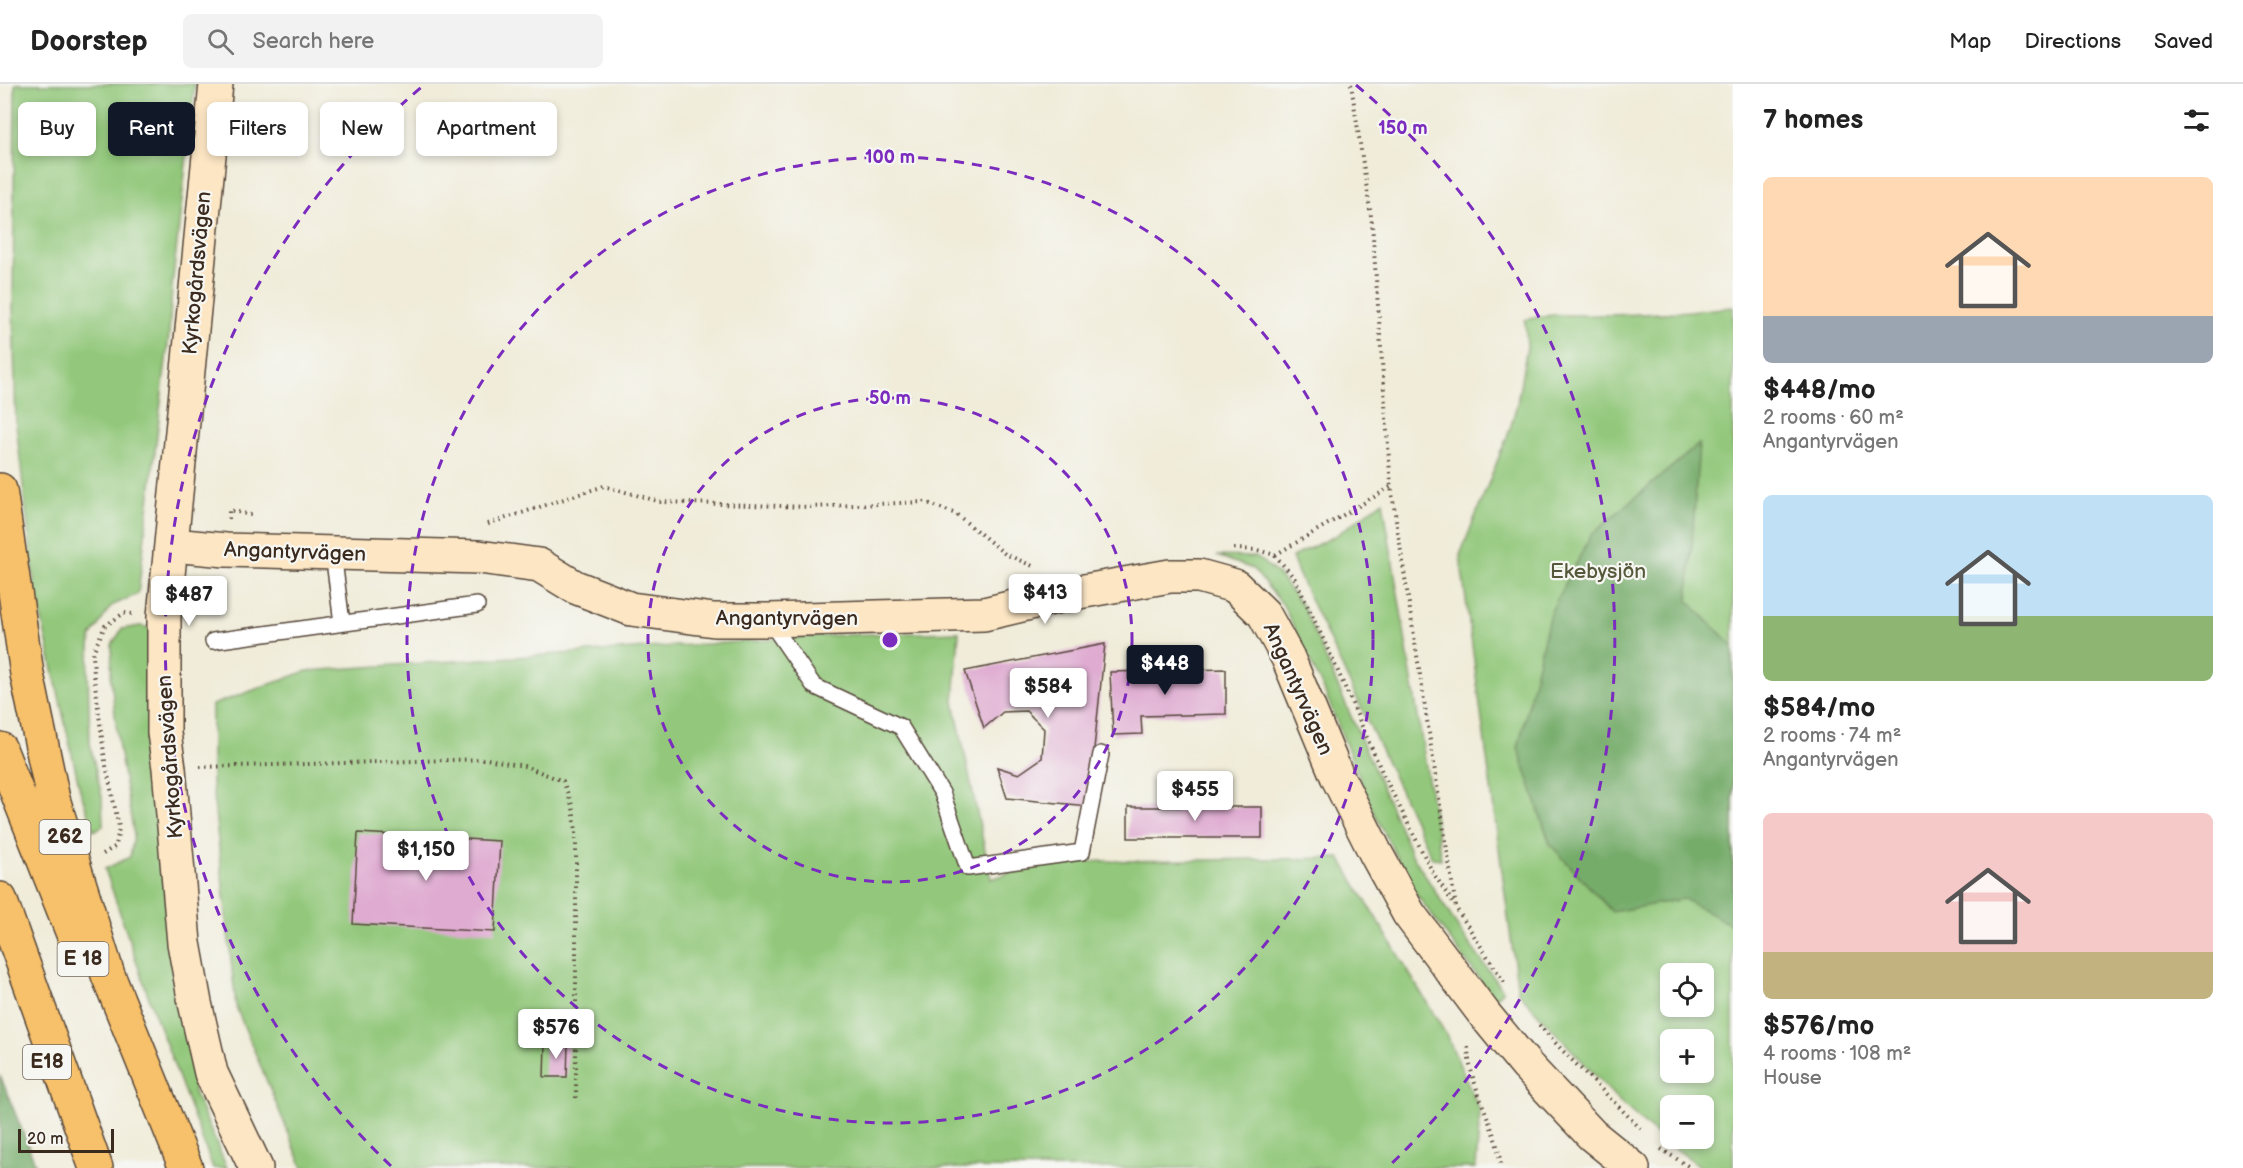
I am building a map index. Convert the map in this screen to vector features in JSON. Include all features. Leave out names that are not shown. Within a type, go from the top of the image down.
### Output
[{"type":"highway","name":"262","points":[[0,490],[27,674],[53,799],[108,975],[186,1168]]},
{"type":"highway","name":"E 18","points":[[0,749],[168,1168]]},
{"type":"highway","name":"E 18","points":[[0,899],[95,1168]]},
{"type":"highway","name":"E18","points":[[0,956],[95,1168]]},
{"type":"street","name":"Kyrkogårdsvägen","points":[[216,84],[164,616],[164,733],[184,943],[195,1003],[211,1073],[256,1168]]},
{"type":"street","name":"Angantyrvägen","points":[[171,545],[226,550],[479,557],[539,565],[574,587],[630,609],[714,620],[984,614],[1073,593],[1170,576],[1199,576],[1235,586],[1264,614],[1283,649],[1336,776],[1409,914],[1485,1015],[1527,1066],[1592,1136],[1633,1168]]},
{"type":"lane","points":[[333,554],[342,623]]},
{"type":"lane","points":[[213,641],[477,605]]},
{"type":"lane","points":[[769,620],[814,686],[901,727],[942,793],[968,868],[1082,852],[1101,754]]},
{"type":"path","points":[[1351,84],[1372,223],[1391,487],[1456,908]]},
{"type":"path","points":[[486,524],[604,486],[661,502],[809,507],[925,502],[956,514],[1005,554],[1036,568]]},
{"type":"path","points":[[1275,555],[1391,487]]},
{"type":"path","points":[[226,550],[229,510],[261,517]]},
{"type":"path","points":[[1223,549],[1257,550],[1275,555],[1294,579],[1333,660],[1383,774],[1431,871],[1514,996],[1485,1015],[1469,1032],[1468,1054],[1500,1155],[1501,1168]]},
{"type":"path","points":[[169,768],[487,759],[524,766],[563,781],[573,808],[576,832],[576,1098]]},
{"type":"path","points":[[1538,1023],[1644,1132]]},
{"type":"path","points":[[1662,1149],[1691,1168]]},
{"type":"green space","points":[[15,84],[195,84],[193,102],[108,102],[108,156],[187,156],[169,335],[138,594],[111,606],[91,637],[88,672],[90,744],[102,797],[103,826],[94,831],[80,790],[35,589],[16,424],[13,308]]},
{"type":"green space","name":"Ekebysjön","points":[[1733,307],[1733,1168],[1703,1168],[1676,1149],[1714,1149],[1714,1095],[1660,1095],[1660,1138],[1618,1100],[1518,992],[1460,555],[1510,429],[1517,404],[1527,347],[1525,320],[1553,315],[1666,313]]},
{"type":"green space","points":[[1699,444],[1688,601],[1733,646],[1733,926],[1684,899],[1612,912],[1550,844],[1518,748],[1550,613],[1591,535]]},
{"type":"green space","points":[[1383,501],[1441,859],[1432,858],[1292,557],[1335,536]]},
{"type":"green space","points":[[1217,556],[1256,557],[1278,574],[1303,607],[1411,853],[1462,934],[1503,990],[1494,999],[1414,891],[1371,807],[1324,690],[1283,605],[1253,569]]},
{"type":"green space","points":[[140,626],[151,628],[152,783],[175,966],[194,1064],[194,1092],[227,1168],[213,1168],[152,1007],[105,869],[130,857],[134,835],[119,749],[111,679],[112,645],[122,629]]},
{"type":"green space","points":[[959,632],[954,702],[991,879],[1044,862],[1340,858],[1447,1036],[1480,1111],[1476,1168],[303,1168],[236,1007],[212,784],[212,705],[307,671],[839,635]]},
{"type":"green space","points":[[0,1075],[37,1168],[0,1168]]},
{"type":"building","points":[[1105,644],[1088,806],[1007,798],[997,767],[1019,774],[1042,758],[1044,729],[1026,711],[1003,712],[984,728],[965,671]]},
{"type":"building","points":[[1226,669],[1226,714],[1141,716],[1142,734],[1113,735],[1110,672]]},
{"type":"building","points":[[1128,807],[1262,807],[1262,838],[1128,838]]},
{"type":"building","points":[[358,833],[500,841],[495,932],[353,924]]},
{"type":"building","points":[[545,1043],[568,1045],[567,1077],[544,1077]]}]
